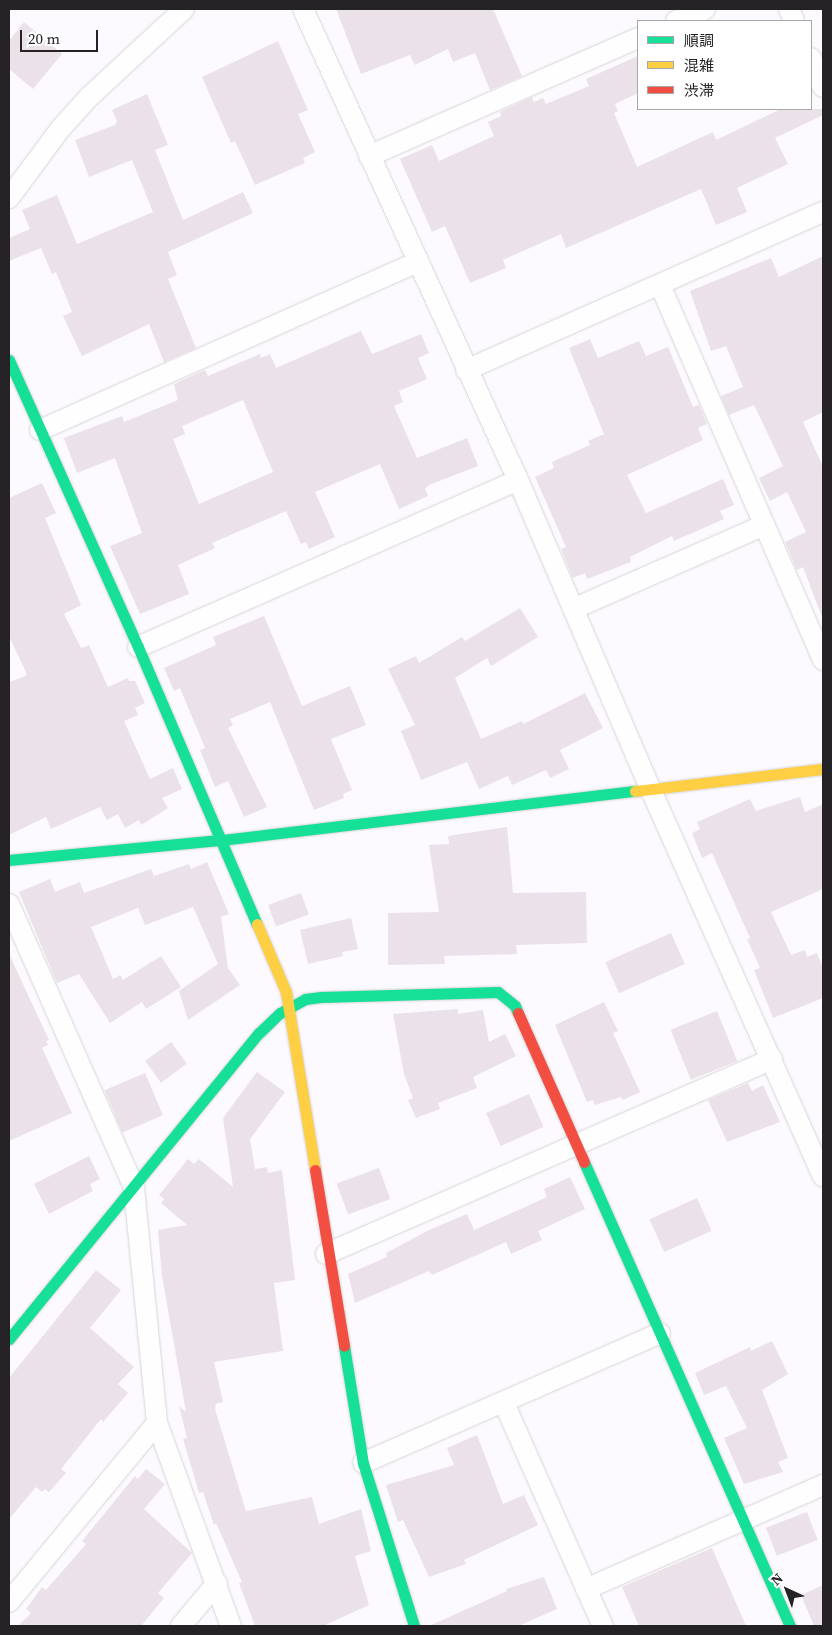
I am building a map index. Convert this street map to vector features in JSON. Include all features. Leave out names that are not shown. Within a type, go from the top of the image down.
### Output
[{"type":"street","points":[[9,198],[55,136],[89,97],[184,9]]},
{"type":"street","points":[[303,9],[466,370],[518,480],[650,788],[823,1176]]},
{"type":"street","points":[[678,20],[705,9]]},
{"type":"street","points":[[369,156],[637,38]]},
{"type":"street","points":[[812,60],[823,87]]},
{"type":"street","points":[[466,370],[823,212]]},
{"type":"street","points":[[40,430],[418,262]]},
{"type":"street","points":[[660,285],[823,660]]},
{"type":"street","points":[[9,360],[138,647],[222,840],[281,979],[290,1007],[326,1254],[363,1463],[414,1626]]},
{"type":"street","points":[[138,647],[518,480]]},
{"type":"street","points":[[573,609],[764,524]]},
{"type":"street","points":[[9,860],[222,840],[823,769]]},
{"type":"street","points":[[9,904],[134,1188],[157,1424],[217,1583],[231,1626]]},
{"type":"street","points":[[9,1339],[259,1033],[290,1007],[321,997],[490,991],[502,994],[515,1006],[790,1626]]},
{"type":"street","points":[[326,1254],[578,1146],[772,1059]]},
{"type":"street","points":[[363,1463],[504,1403],[660,1333]]},
{"type":"street","points":[[504,1403],[602,1626]]},
{"type":"street","points":[[9,1602],[157,1424]]},
{"type":"street","points":[[586,1589],[823,1485]]},
{"type":"street","points":[[181,1626],[217,1583]]},
{"type":"building","points":[[336,9],[493,9],[522,76],[490,90],[475,53],[453,62],[448,49],[415,65],[410,55],[361,74]]},
{"type":"building","points":[[24,22],[62,54],[33,89],[9,69],[9,41]]},
{"type":"building","points":[[278,41],[308,110],[298,114],[315,152],[303,158],[305,163],[255,185],[235,141],[231,143],[202,77]]},
{"type":"building","points":[[637,56],[637,93],[615,104],[618,111],[614,113],[637,167],[713,132],[716,140],[779,110],[823,109],[823,115],[775,138],[788,164],[737,188],[747,212],[716,225],[701,189],[566,248],[561,234],[503,260],[506,268],[470,283],[445,226],[432,232],[400,159],[432,145],[439,161],[494,136],[488,122],[501,116],[500,112],[532,97],[534,102],[543,98],[546,104],[589,86],[586,79]]},
{"type":"building","points":[[147,94],[168,145],[155,150],[183,220],[243,192],[253,213],[168,252],[177,275],[168,279],[196,348],[164,362],[149,324],[82,356],[63,316],[72,312],[56,272],[52,274],[41,248],[9,261],[9,238],[30,229],[22,210],[57,195],[77,244],[153,212],[132,160],[89,177],[75,140],[115,125],[117,121],[112,110]]},
{"type":"building","points":[[823,256],[823,412],[803,422],[823,467],[822,617],[803,567],[797,570],[785,542],[806,532],[787,492],[770,501],[759,478],[783,466],[754,405],[729,415],[721,396],[743,387],[726,346],[711,351],[690,291],[771,258],[779,277]]},
{"type":"building","points":[[361,331],[372,354],[421,334],[429,353],[418,358],[427,379],[399,391],[403,402],[394,406],[417,458],[467,438],[478,466],[429,485],[425,489],[428,496],[399,509],[380,464],[315,492],[335,537],[309,549],[306,542],[301,544],[286,511],[212,543],[215,548],[178,565],[189,594],[140,614],[110,546],[142,533],[115,458],[77,473],[64,438],[122,416],[124,422],[178,400],[174,384],[205,370],[208,376],[260,354],[261,358],[270,354],[276,368]],"holes":[[[243,400],[273,472],[199,504],[173,439],[185,434],[182,426]]]},
{"type":"building","points":[[590,339],[598,358],[639,341],[646,356],[668,347],[693,407],[699,405],[707,424],[698,428],[703,440],[627,475],[646,513],[723,479],[734,505],[720,511],[724,519],[674,541],[672,536],[630,557],[631,562],[587,579],[585,573],[573,578],[561,549],[566,547],[535,477],[554,468],[552,462],[590,445],[588,441],[604,434],[569,348]]},
{"type":"building","points":[[42,483],[56,513],[45,518],[81,605],[64,614],[81,648],[89,645],[108,687],[128,678],[129,681],[135,681],[145,703],[135,708],[138,715],[124,721],[150,779],[173,768],[182,789],[162,798],[168,808],[141,825],[139,820],[125,828],[118,814],[107,820],[100,807],[51,829],[46,817],[9,835],[9,682],[26,676],[26,672],[9,636],[9,498]]},
{"type":"building","points":[[520,608],[538,637],[491,666],[487,658],[455,678],[481,739],[522,721],[523,724],[585,693],[603,728],[560,750],[569,769],[550,778],[546,770],[512,785],[508,776],[479,789],[467,762],[421,780],[401,731],[415,725],[388,669],[416,656],[419,663],[462,637],[465,641]]},
{"type":"building","points":[[264,616],[302,706],[350,686],[366,725],[331,739],[352,790],[343,794],[344,798],[314,810],[270,702],[230,719],[233,725],[228,728],[267,807],[244,817],[228,781],[215,787],[200,750],[205,748],[180,688],[174,691],[164,668],[216,645],[213,637]]},
{"type":"building","points":[[800,797],[805,812],[823,804],[823,889],[771,912],[791,955],[805,950],[807,957],[817,953],[823,968],[823,998],[773,1018],[754,970],[760,968],[747,939],[750,938],[712,853],[702,858],[692,833],[700,829],[697,822],[750,799],[756,811]]},
{"type":"building","points":[[507,827],[513,893],[586,892],[587,943],[516,945],[517,954],[444,956],[445,964],[388,965],[388,913],[439,912],[429,845],[449,844],[448,836]]},
{"type":"building","points":[[207,862],[229,914],[221,917],[228,968],[240,985],[188,1020],[179,991],[218,964],[193,907],[145,925],[138,908],[91,927],[113,979],[120,975],[123,980],[161,956],[181,987],[146,1009],[142,1002],[110,1023],[79,974],[57,983],[19,892],[50,879],[55,892],[80,882],[84,893],[151,869],[154,876],[189,864],[191,869]]},
{"type":"building","points":[[301,893],[309,915],[276,927],[268,905]]},
{"type":"building","points":[[351,918],[358,949],[342,952],[343,956],[308,964],[300,930]]},
{"type":"building","points":[[671,933],[685,964],[619,993],[605,962]]},
{"type":"building","points":[[9,954],[49,1040],[46,1041],[48,1045],[42,1048],[72,1113],[9,1141]]},
{"type":"building","points":[[604,1002],[618,1031],[613,1033],[640,1092],[623,1100],[621,1097],[595,1105],[593,1100],[587,1102],[555,1025]]},
{"type":"building","points":[[458,1009],[458,1014],[483,1010],[489,1042],[505,1034],[516,1056],[473,1077],[477,1088],[438,1103],[440,1109],[416,1118],[408,1100],[413,1098],[404,1074],[393,1014]]},
{"type":"building","points":[[717,1011],[737,1061],[691,1080],[671,1030]]},
{"type":"building","points":[[171,1042],[187,1064],[161,1083],[145,1061]]},
{"type":"building","points":[[257,1072],[285,1092],[250,1139],[255,1169],[267,1167],[268,1173],[282,1170],[295,1280],[274,1283],[283,1351],[214,1362],[223,1402],[216,1404],[215,1409],[246,1511],[312,1497],[319,1524],[361,1509],[371,1551],[355,1556],[369,1605],[323,1626],[255,1626],[239,1583],[242,1582],[216,1523],[214,1525],[203,1492],[199,1493],[183,1439],[187,1438],[179,1406],[186,1412],[162,1276],[158,1230],[187,1225],[161,1203],[164,1199],[159,1195],[188,1159],[194,1164],[199,1159],[233,1187],[223,1118]]},
{"type":"building","points":[[145,1073],[163,1115],[122,1133],[104,1090]]},
{"type":"building","points":[[748,1083],[752,1091],[763,1085],[780,1122],[727,1142],[708,1100]]},
{"type":"building","points":[[529,1094],[544,1127],[501,1146],[486,1113]]},
{"type":"building","points":[[89,1156],[100,1179],[90,1184],[93,1191],[49,1214],[34,1184]]},
{"type":"building","points":[[379,1168],[390,1199],[348,1214],[337,1183]]},
{"type":"building","points":[[570,1177],[585,1209],[538,1231],[542,1240],[511,1254],[506,1242],[432,1275],[429,1271],[355,1303],[348,1274],[387,1257],[386,1253],[429,1230],[467,1214],[474,1230],[547,1197],[544,1189]]},
{"type":"building","points":[[697,1198],[712,1231],[664,1252],[649,1219]]},
{"type":"building","points":[[96,1270],[121,1290],[90,1328],[134,1367],[118,1384],[128,1393],[103,1422],[101,1419],[61,1469],[66,1473],[49,1492],[45,1489],[42,1492],[36,1487],[9,1519],[9,1378]]},
{"type":"building","points":[[772,1341],[788,1374],[762,1390],[788,1458],[778,1462],[783,1472],[744,1484],[724,1438],[747,1428],[726,1386],[704,1395],[695,1373],[750,1347],[751,1351]]},
{"type":"building","points":[[477,1435],[503,1504],[524,1495],[538,1525],[464,1560],[466,1564],[429,1577],[403,1520],[398,1522],[386,1485],[454,1465],[447,1448]]},
{"type":"building","points":[[146,1469],[165,1484],[144,1509],[192,1553],[158,1593],[164,1598],[141,1626],[18,1626],[31,1613],[26,1609],[42,1587],[46,1590],[86,1544],[82,1541],[135,1476],[138,1479]]},
{"type":"building","points":[[807,1512],[818,1540],[777,1556],[766,1528]]},
{"type":"building","points":[[712,1548],[746,1626],[639,1626],[622,1587]]},
{"type":"building","points":[[544,1577],[557,1609],[518,1626],[429,1626],[507,1591],[506,1589]]},
{"type":"building","points":[[823,1585],[823,1626],[814,1626],[801,1595]]},
{"type":"traffic: fast","points":[[9,360],[138,647],[257,924]]},
{"type":"traffic: fast","points":[[9,860],[222,840],[635,791]]},
{"type":"traffic: fast","points":[[9,1339],[259,1033],[280,1013],[305,999],[321,997],[498,992],[515,1006],[518,1013]]},
{"type":"traffic: fast","points":[[584,1162],[790,1626]]},
{"type":"traffic: fast","points":[[344,1346],[363,1463],[414,1626]]},
{"type":"traffic: slow","points":[[635,791],[823,769]]},
{"type":"traffic: slow","points":[[257,924],[286,992],[315,1170]]},
{"type":"traffic: jam","points":[[518,1013],[584,1162]]},
{"type":"traffic: jam","points":[[315,1170],[344,1346]]}]
